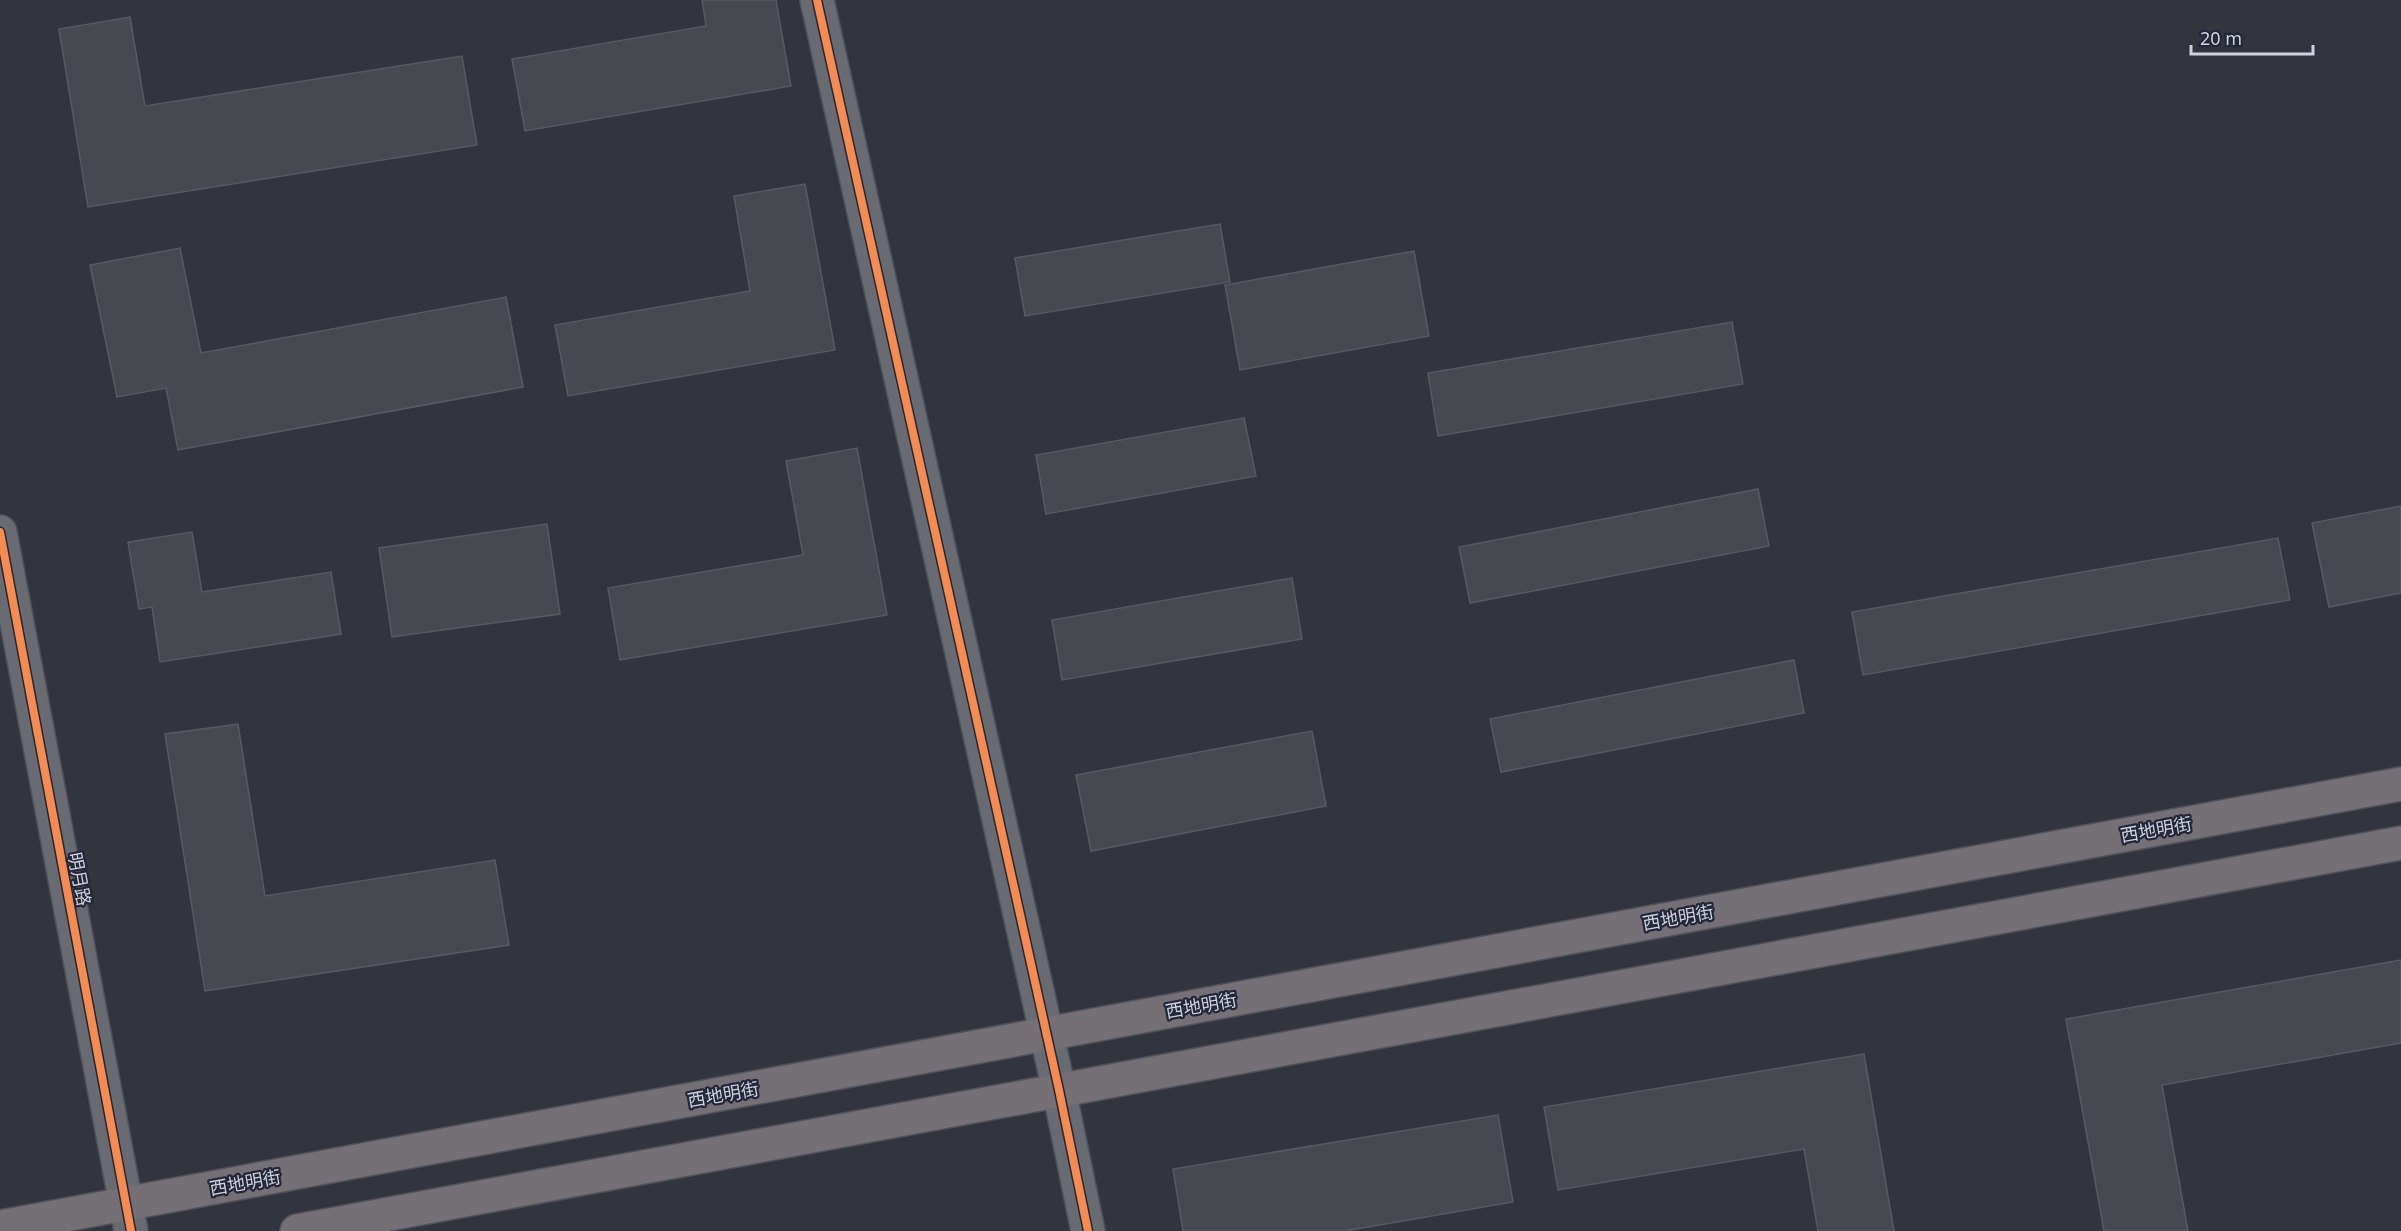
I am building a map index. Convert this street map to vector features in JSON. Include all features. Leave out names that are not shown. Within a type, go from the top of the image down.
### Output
[{"type":"main road","name":"西地明街","points":[[0,1227],[128,1217],[2401,784]]},
{"type":"main road","points":[[297,1231],[2401,843]]},
{"type":"street","points":[[817,0],[1059,1090],[1088,1231]]},
{"type":"street","name":"明月路","points":[[0,532],[128,1217]]},
{"type":"building","points":[[702,0],[776,0],[791,86],[525,131],[512,59],[706,26]]},
{"type":"building","points":[[130,17],[145,106],[462,56],[477,145],[88,207],[59,29]]},
{"type":"building","points":[[805,184],[835,350],[568,396],[555,325],[750,291],[734,196]]},
{"type":"building","points":[[1220,224],[1230,282],[1025,316],[1015,258]]},
{"type":"building","points":[[180,248],[201,353],[506,297],[523,387],[178,450],[166,388],[117,397],[90,265]]},
{"type":"building","points":[[1414,251],[1429,336],[1240,370],[1225,285]]},
{"type":"building","points":[[1732,322],[1743,384],[1438,436],[1428,373]]},
{"type":"building","points":[[1244,418],[1256,476],[1046,514],[1036,455]]},
{"type":"building","points":[[857,448],[887,615],[620,660],[608,588],[803,555],[786,461]]},
{"type":"building","points":[[1758,489],[1769,546],[1470,603],[1459,547]]},
{"type":"building","points":[[2401,506],[2401,593],[2329,607],[2312,523]]},
{"type":"building","points":[[547,524],[560,614],[392,637],[379,548]]},
{"type":"building","points":[[192,532],[202,592],[331,572],[341,634],[160,662],[152,607],[139,609],[128,542]]},
{"type":"building","points":[[2278,538],[2290,600],[1863,675],[1852,612]]},
{"type":"building","points":[[1292,578],[1302,639],[1062,680],[1052,620]]},
{"type":"building","points":[[1794,660],[1804,713],[1501,772],[1490,719]]},
{"type":"building","points":[[238,724],[265,896],[495,860],[509,945],[205,991],[165,734]]},
{"type":"building","points":[[1312,731],[1326,806],[1091,851],[1076,775]]},
{"type":"building","points":[[2401,960],[2401,1043],[2162,1085],[2188,1231],[2104,1231],[2066,1019]]},
{"type":"building","points":[[1864,1054],[1894,1231],[1818,1231],[1804,1149],[1558,1190],[1544,1107]]},
{"type":"building","points":[[1498,1115],[1513,1202],[1345,1231],[1183,1231],[1173,1169]]},
{"type":"cycle path","points":[[817,0],[1059,1090],[1088,1231]]},
{"type":"cycle path","points":[[0,532],[131,1231]]}]
